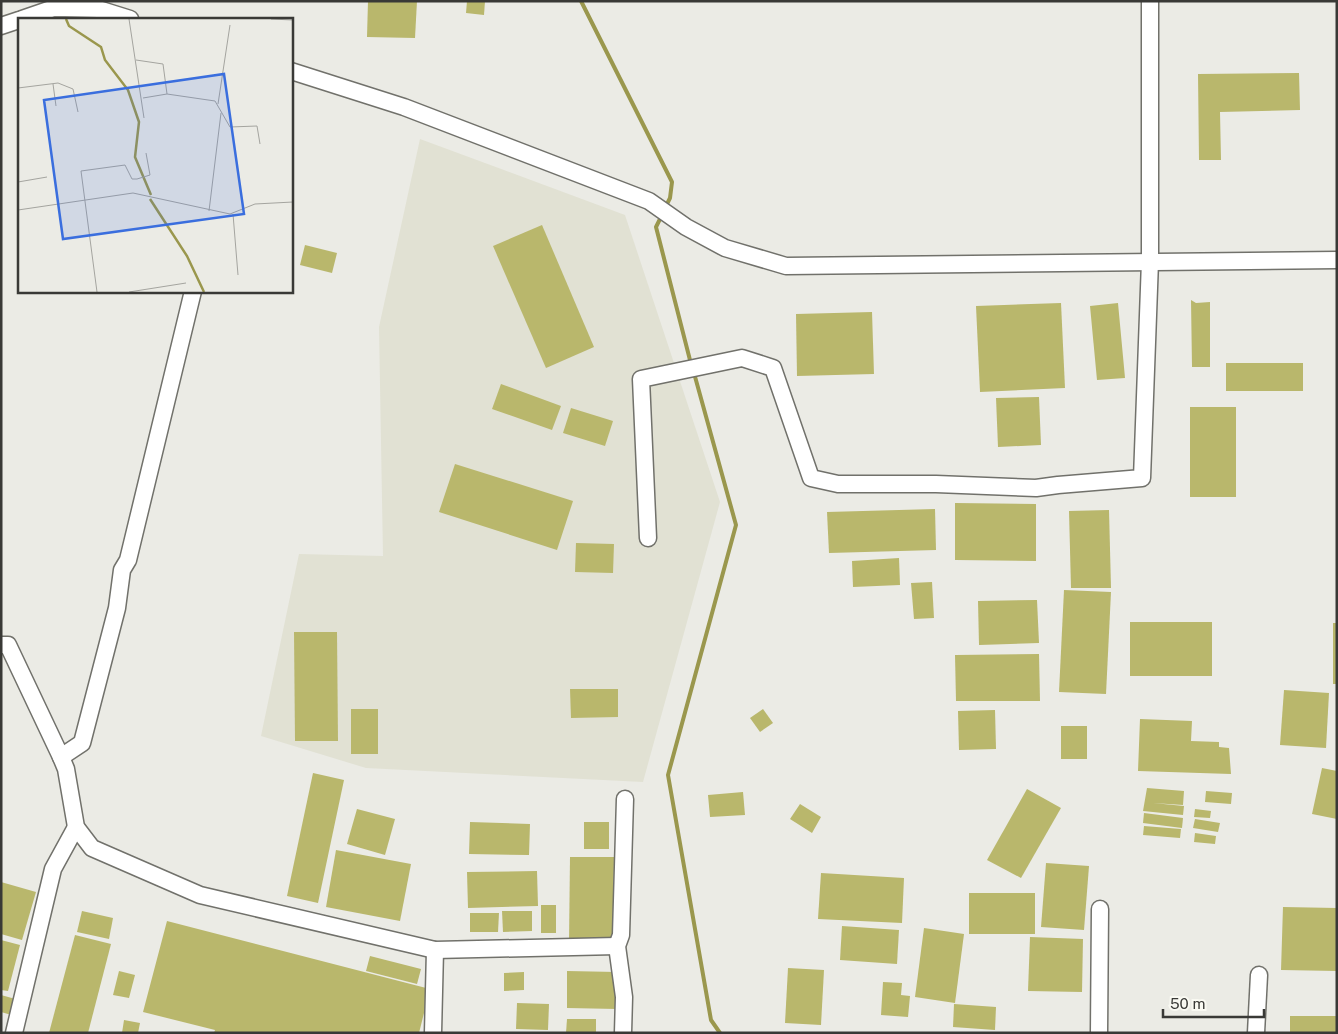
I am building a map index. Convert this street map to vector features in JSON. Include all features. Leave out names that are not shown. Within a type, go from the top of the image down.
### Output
[{"type":"street","points":[[648,538],[641,379],[742,358],[773,368],[811,478],[838,484],[936,484],[1036,488],[1142,478],[1150,261],[1150,1]]},
{"type":"street","points":[[23,18],[54,8],[78,5],[127,18]]},
{"type":"street","points":[[1,26],[18,20]]},
{"type":"street","points":[[292,70],[404,107],[649,201],[686,227],[725,248],[786,266],[1337,260]]},
{"type":"street","points":[[61,757],[82,743],[117,608],[122,570],[128,560],[193,292]]},
{"type":"street","points":[[1,645],[8,645],[61,757],[66,769],[76,827],[92,848],[200,895],[435,950],[617,946]]},
{"type":"street","points":[[623,1033],[624,997],[617,946],[621,935],[625,799]]},
{"type":"street","points":[[14,1033],[53,870],[76,827]]},
{"type":"street","points":[[1099,1033],[1100,909]]},
{"type":"street","points":[[433,1033],[435,950]]},
{"type":"street","points":[[1256,1033],[1259,976]]},
{"type":"shaded area","points":[[420,139],[625,215],[720,502],[643,782],[366,768],[261,736],[299,554],[383,556],[379,327]]},
{"type":"building","points":[[368,1],[417,1],[415,38],[367,37]]},
{"type":"building","points":[[467,1],[485,1],[484,15],[466,13]]},
{"type":"building","points":[[1299,73],[1300,110],[1220,112],[1221,160],[1199,160],[1198,74]]},
{"type":"building","points":[[542,225],[594,347],[546,368],[493,246]]},
{"type":"building","points":[[305,245],[337,253],[332,273],[300,265]]},
{"type":"building","points":[[1191,300],[1196,303],[1210,302],[1210,367],[1192,367]]},
{"type":"building","points":[[1061,303],[1065,388],[980,392],[976,306]]},
{"type":"building","points":[[1118,303],[1125,378],[1097,380],[1090,306]]},
{"type":"building","points":[[872,312],[874,374],[797,376],[796,314]]},
{"type":"building","points":[[1226,363],[1303,363],[1303,391],[1226,391]]},
{"type":"building","points":[[501,384],[561,406],[552,430],[492,409]]},
{"type":"building","points":[[1039,397],[1041,445],[998,447],[996,398]]},
{"type":"building","points":[[1190,407],[1236,407],[1236,497],[1190,497]]},
{"type":"building","points":[[571,408],[613,421],[605,446],[563,433]]},
{"type":"building","points":[[455,464],[573,501],[557,550],[439,512]]},
{"type":"building","points":[[955,503],[1036,504],[1036,561],[955,560]]},
{"type":"building","points":[[935,509],[936,550],[829,553],[827,512]]},
{"type":"building","points":[[1109,510],[1111,588],[1071,588],[1069,511]]},
{"type":"building","points":[[576,543],[614,544],[613,573],[575,572]]},
{"type":"building","points":[[899,558],[900,585],[853,587],[852,561]]},
{"type":"building","points":[[932,582],[934,618],[914,619],[911,583]]},
{"type":"building","points":[[1064,590],[1111,592],[1106,694],[1059,692]]},
{"type":"building","points":[[1037,600],[1039,643],[979,645],[978,601]]},
{"type":"building","points":[[1130,622],[1212,622],[1212,676],[1130,676]]},
{"type":"building","points":[[1333,623],[1337,623],[1337,684],[1333,684]]},
{"type":"building","points":[[294,632],[337,632],[338,741],[295,741]]},
{"type":"building","points":[[1039,654],[1040,701],[956,701],[955,655]]},
{"type":"building","points":[[570,689],[618,689],[618,717],[571,718]]},
{"type":"building","points":[[1284,690],[1329,693],[1326,748],[1280,745]]},
{"type":"building","points":[[351,709],[378,709],[378,754],[351,754]]},
{"type":"building","points":[[763,709],[773,723],[760,732],[750,718]]},
{"type":"building","points":[[995,710],[996,749],[959,750],[958,711]]},
{"type":"building","points":[[1140,719],[1192,721],[1191,741],[1219,742],[1219,747],[1229,748],[1231,774],[1138,771]]},
{"type":"building","points":[[1061,726],[1087,726],[1087,759],[1061,759]]},
{"type":"building","points":[[1322,768],[1337,771],[1337,819],[1312,814]]},
{"type":"building","points":[[313,773],[344,780],[318,903],[287,896]]},
{"type":"building","points":[[1147,788],[1184,791],[1183,805],[1153,803],[1184,806],[1183,815],[1143,811]]},
{"type":"building","points":[[1027,789],[1061,808],[1021,878],[987,860]]},
{"type":"building","points":[[1206,791],[1232,793],[1231,804],[1205,802]]},
{"type":"building","points":[[743,792],[745,815],[710,817],[708,795]]},
{"type":"building","points":[[800,804],[821,817],[812,833],[790,819]]},
{"type":"building","points":[[357,809],[395,819],[385,855],[347,844]]},
{"type":"building","points":[[1195,809],[1211,811],[1210,818],[1194,817]]},
{"type":"building","points":[[1144,813],[1183,818],[1182,828],[1143,823]]},
{"type":"building","points":[[1195,819],[1220,823],[1218,832],[1193,828]]},
{"type":"building","points":[[470,822],[530,824],[529,855],[469,854]]},
{"type":"building","points":[[584,822],[609,822],[609,849],[584,849]]},
{"type":"building","points":[[1144,826],[1181,829],[1180,838],[1143,835]]},
{"type":"building","points":[[1195,833],[1216,836],[1215,844],[1194,842]]},
{"type":"building","points":[[336,850],[411,864],[400,921],[326,907]]},
{"type":"building","points":[[570,857],[614,857],[613,943],[569,943]]},
{"type":"building","points":[[1046,863],[1089,866],[1084,930],[1041,927]]},
{"type":"building","points":[[537,871],[538,906],[468,908],[467,872]]},
{"type":"building","points":[[821,873],[904,878],[902,923],[818,919]]},
{"type":"building","points":[[1,882],[36,892],[22,940],[1,934]]},
{"type":"building","points":[[969,893],[1035,893],[1035,934],[969,934]]},
{"type":"building","points":[[541,905],[556,905],[556,933],[541,933]]},
{"type":"building","points":[[1283,907],[1337,908],[1337,971],[1281,970]]},
{"type":"building","points":[[82,911],[113,918],[109,939],[77,932]]},
{"type":"building","points":[[502,911],[532,911],[532,931],[503,932]]},
{"type":"building","points":[[470,913],[499,913],[498,932],[470,932]]},
{"type":"building","points":[[167,921],[430,989],[419,1033],[214,1033],[215,1030],[143,1012]]},
{"type":"building","points":[[842,926],[899,930],[897,964],[840,960]]},
{"type":"building","points":[[924,928],[964,934],[955,1003],[915,997]]},
{"type":"building","points":[[75,935],[111,944],[88,1033],[49,1033]]},
{"type":"building","points":[[1030,937],[1083,939],[1082,992],[1028,991]]},
{"type":"building","points":[[1,940],[20,945],[8,991],[1,990]]},
{"type":"building","points":[[370,956],[421,969],[417,984],[366,971]]},
{"type":"building","points":[[788,968],[824,970],[821,1025],[785,1023]]},
{"type":"building","points":[[119,971],[135,975],[129,998],[113,995]]},
{"type":"building","points":[[567,971],[617,972],[617,1009],[567,1008]]},
{"type":"building","points":[[524,972],[524,990],[504,991],[504,973]]},
{"type":"building","points":[[883,982],[902,983],[901,995],[910,996],[908,1017],[881,1015]]},
{"type":"building","points":[[1,995],[19,1000],[15,1016],[1,1012]]},
{"type":"building","points":[[517,1003],[549,1004],[548,1030],[516,1029]]},
{"type":"building","points":[[954,1004],[996,1007],[995,1030],[953,1027]]},
{"type":"building","points":[[1290,1016],[1337,1016],[1337,1033],[1290,1033]]},
{"type":"building","points":[[567,1019],[596,1019],[596,1033],[566,1033]]},
{"type":"building","points":[[124,1020],[140,1023],[138,1033],[122,1033]]},
{"type":"waterway","points":[[581,1],[672,182],[670,198],[665,208]]},
{"type":"waterway","points":[[662,215],[656,227],[691,364]]},
{"type":"waterway","points":[[694,373],[736,525],[668,775],[711,1020],[720,1033]]}]
